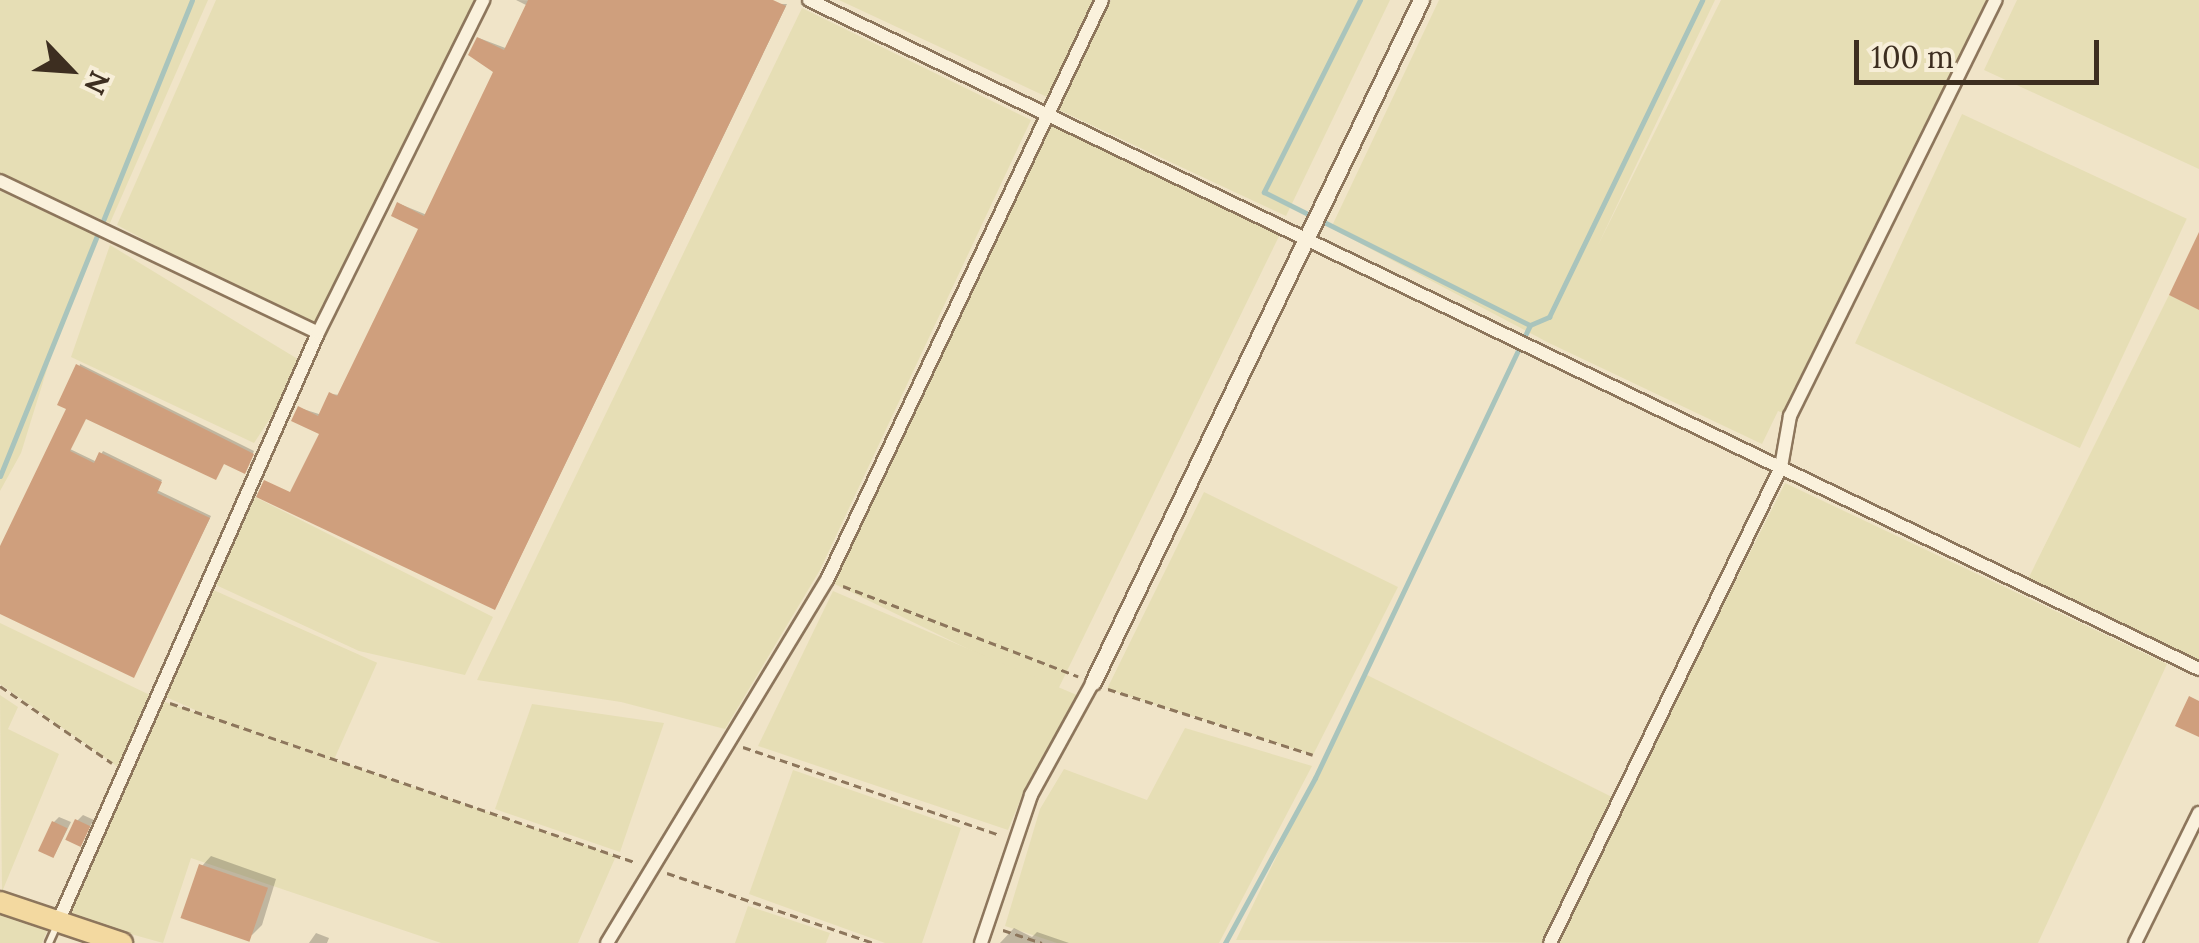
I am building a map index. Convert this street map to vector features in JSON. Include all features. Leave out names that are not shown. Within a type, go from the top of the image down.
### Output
[{"type":"main road","points":[[0,902],[122,943]]},
{"type":"street","points":[[58,922],[159,700],[197,595],[318,333],[483,0]]},
{"type":"street","points":[[808,0],[2199,669]]},
{"type":"street","points":[[606,943],[827,580],[1102,0]]},
{"type":"street","points":[[981,943],[1031,795],[1093,682],[1421,0]]},
{"type":"street","points":[[1550,943],[1781,466],[1782,434],[1996,0]]},
{"type":"street","points":[[0,180],[318,333]]},
{"type":"street","points":[[2136,943],[2199,813]]},
{"type":"lane","points":[[50,943],[58,922]]},
{"type":"path","points":[[827,580],[1093,682],[1314,755]]},
{"type":"path","points":[[0,686],[126,772]]},
{"type":"path","points":[[159,700],[874,943]]},
{"type":"path","points":[[730,742],[1016,840]]},
{"type":"path","points":[[987,924],[1042,943]]},
{"type":"shaded area","points":[[0,0],[208,0],[110,223],[0,176]]},
{"type":"shaded area","points":[[216,0],[476,0],[318,333],[117,225]]},
{"type":"shaded area","points":[[839,0],[1094,0],[1047,97]]},
{"type":"shaded area","points":[[1111,0],[1390,0],[1286,216],[1057,109]]},
{"type":"shaded area","points":[[1439,0],[1715,0],[1598,245],[1721,0],[1996,0],[1790,416],[1778,411],[1762,444],[1549,343],[1331,228]]},
{"type":"shaded area","points":[[2017,0],[2199,0],[2199,169],[1984,70]]},
{"type":"shaded area","points":[[802,8],[1031,120],[820,570],[725,729],[621,702],[477,680]]},
{"type":"shaded area","points":[[1046,114],[1282,229],[1057,692],[820,577]]},
{"type":"shaded area","points":[[1962,114],[2187,219],[2080,448],[1855,343]]},
{"type":"shaded area","points":[[0,191],[99,237],[56,340],[21,453],[0,491]]},
{"type":"shaded area","points":[[110,245],[306,364],[254,443],[71,357]]},
{"type":"shaded area","points":[[2169,295],[2199,310],[2199,669],[2026,583]]},
{"type":"shaded area","points":[[1785,483],[2167,664],[2038,943],[1553,943]]},
{"type":"shaded area","points":[[1204,492],[1398,587],[1313,755],[1107,689]]},
{"type":"shaded area","points":[[255,497],[493,617],[465,675],[359,651],[216,585]]},
{"type":"shaded area","points":[[209,588],[377,663],[330,770],[161,695]]},
{"type":"shaded area","points":[[833,591],[1086,699],[1024,791],[1008,830],[758,746]]},
{"type":"shaded area","points":[[0,623],[152,696],[118,767],[0,684]]},
{"type":"shaded area","points":[[1365,674],[1620,801],[1550,943],[1236,940]]},
{"type":"shaded area","points":[[0,695],[18,707],[8,729],[59,754],[2,892]]},
{"type":"shaded area","points":[[162,701],[616,856],[578,943],[441,943],[191,858],[163,943],[70,917],[99,830]]},
{"type":"shaded area","points":[[532,704],[664,723],[620,852],[495,809]]},
{"type":"shaded area","points":[[1185,728],[1312,766],[1219,943],[1057,943],[1005,926],[1040,809],[1064,769],[1147,800]]},
{"type":"shaded area","points":[[793,770],[961,828],[922,943],[885,943],[749,894]]},
{"type":"shaded area","points":[[748,906],[830,933],[826,943],[735,943]]},
{"type":"shaded area","points":[[0,913],[48,929],[42,943],[0,943]]},
{"type":"building","points":[[528,0],[773,0],[786,6],[495,610],[256,497],[264,480],[290,492],[319,434],[291,421],[298,406],[318,416],[329,392],[337,396],[418,229],[391,216],[397,202],[424,216],[493,72],[468,55],[477,37],[504,50]]},
{"type":"building","points":[[2199,232],[2199,310],[2169,295]]},
{"type":"building","points":[[76,364],[254,454],[245,474],[224,464],[216,480],[86,419],[70,451],[94,463],[99,452],[162,482],[157,493],[210,518],[134,678],[0,614],[0,546],[66,409],[57,405]]},
{"type":"building","points":[[2189,696],[2199,701],[2199,737],[2175,726]]},
{"type":"building","points":[[75,819],[90,826],[81,847],[65,840]]},
{"type":"building","points":[[52,821],[67,828],[53,858],[38,851]]},
{"type":"building","points":[[199,864],[268,888],[249,942],[180,918]]},
{"type":"waterway","points":[[0,476],[192,0]]},
{"type":"waterway","points":[[1360,0],[1264,192],[1530,325],[1549,317],[1702,0]]},
{"type":"waterway","points":[[1225,943],[1315,778],[1530,325]]}]
